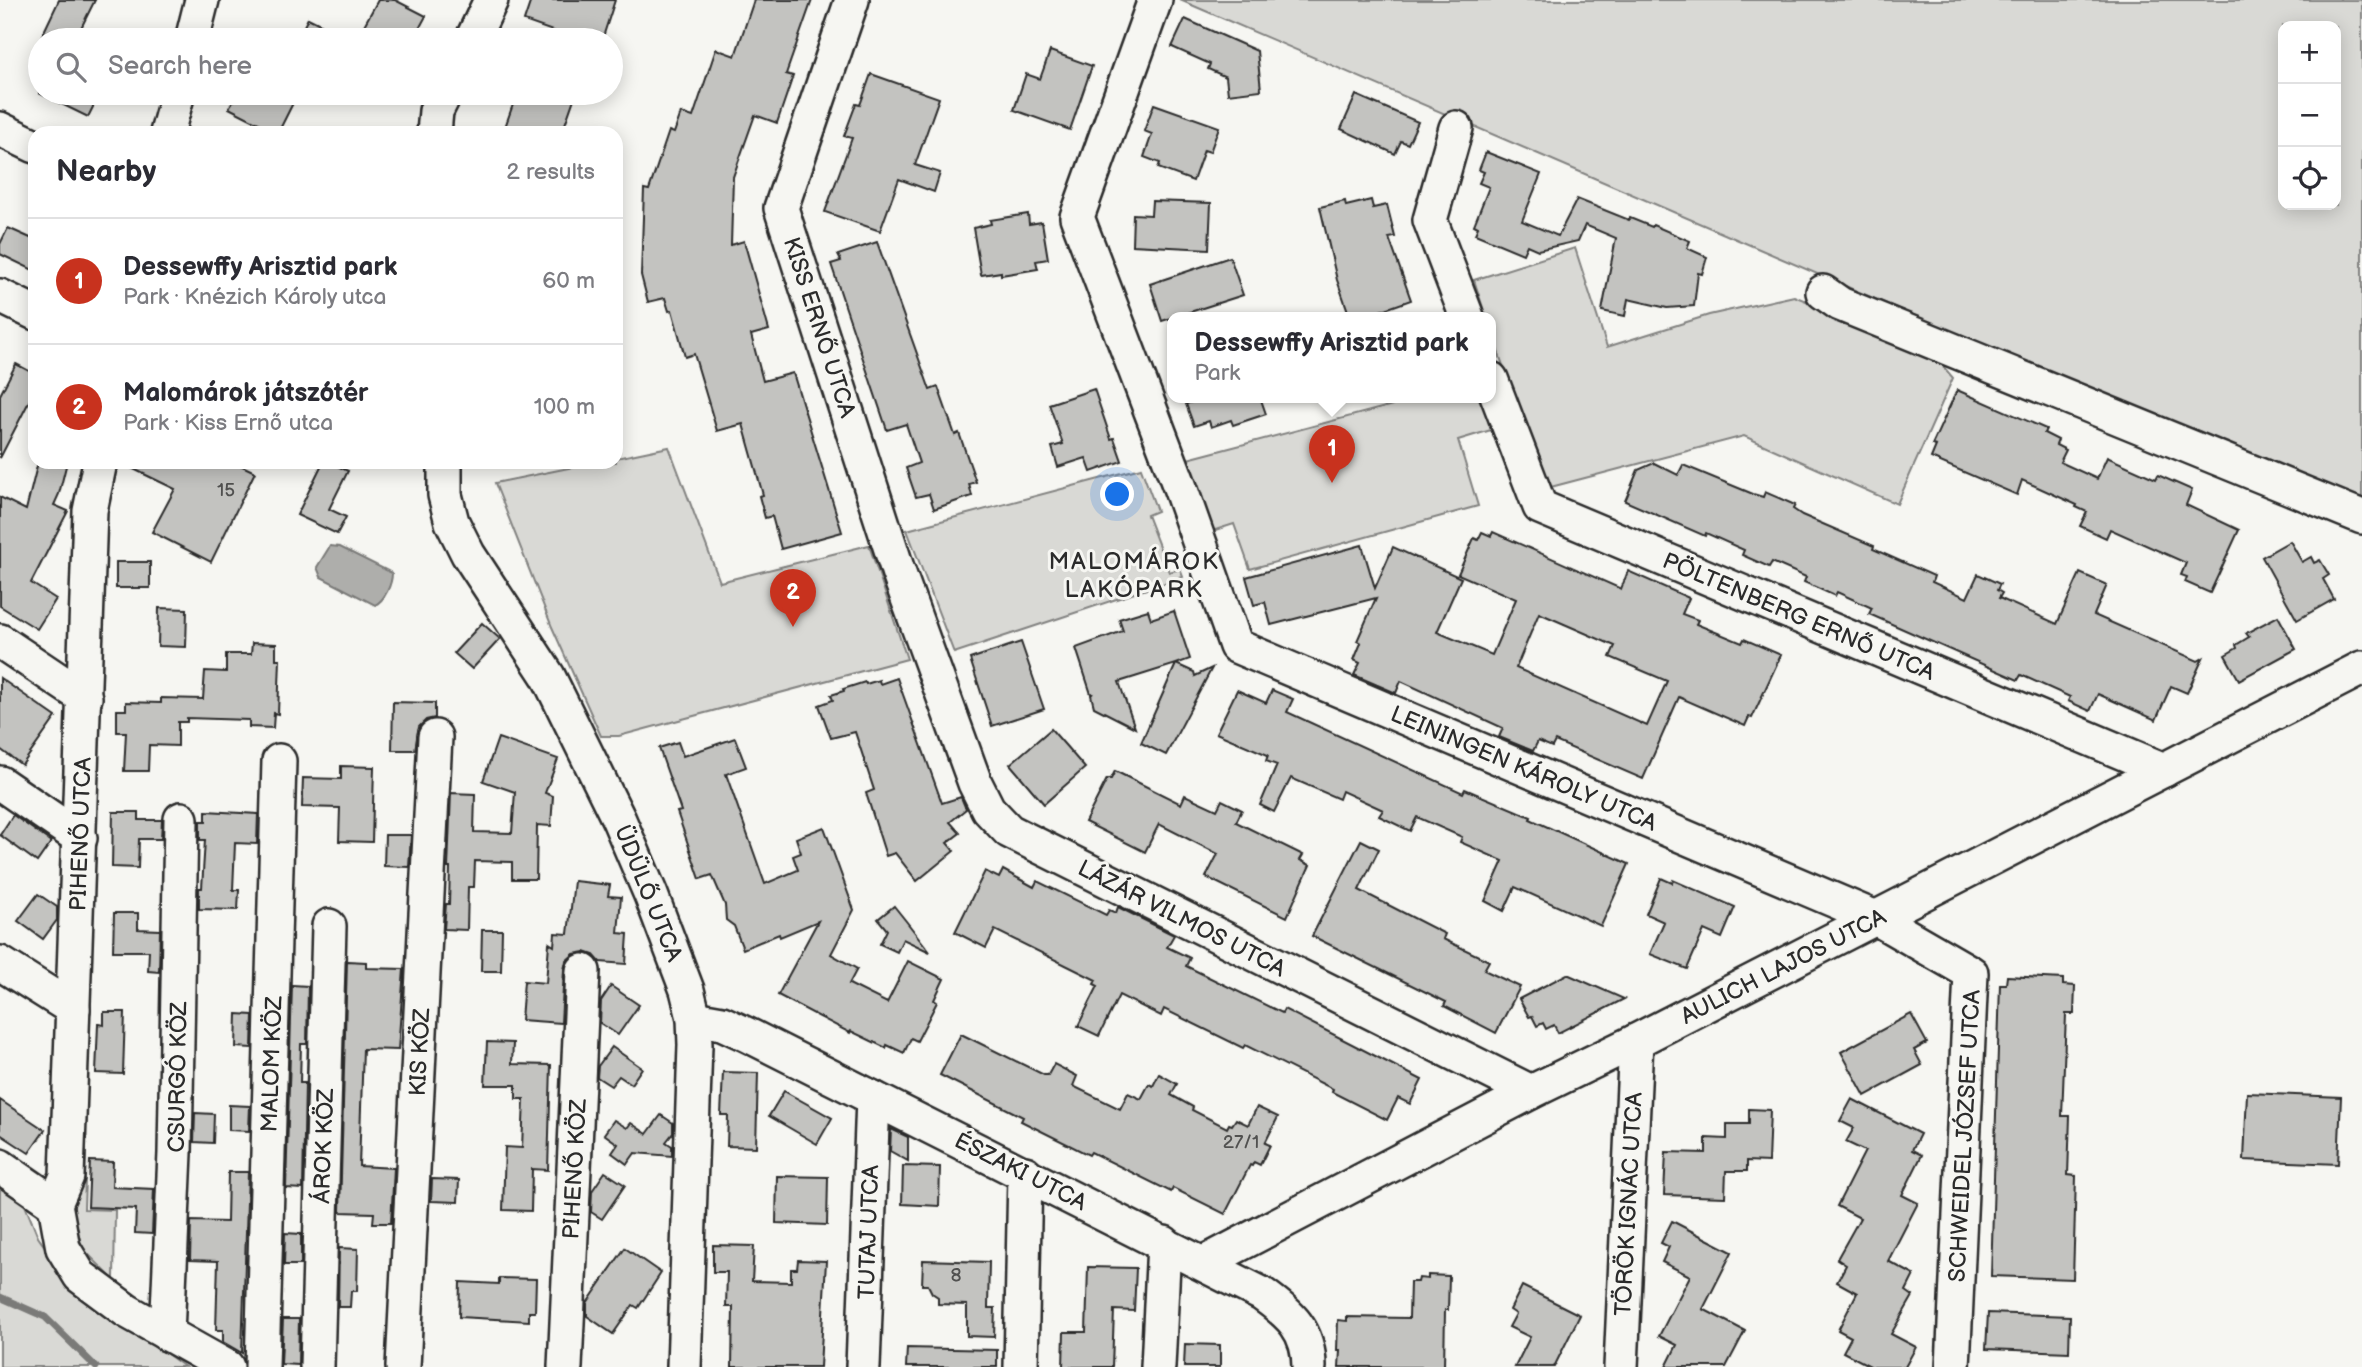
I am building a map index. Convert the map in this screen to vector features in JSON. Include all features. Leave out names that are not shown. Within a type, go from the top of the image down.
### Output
[{"type":"street","points":[[195,28],[202,0]]},
{"type":"street","points":[[478,28],[491,0]]},
{"type":"street","name":"KISS ERNŐ UTCA","points":[[852,0],[781,208],[898,571],[928,654]]},
{"type":"street","name":"LEININGEN KÁROLY UTCA","points":[[1155,0],[1077,217],[1181,490],[1236,646],[1876,918]]},
{"type":"street","points":[[169,126],[175,105]]},
{"type":"street","points":[[435,126],[439,105]]},
{"type":"street","points":[[1457,128],[1430,220],[1465,312]]},
{"type":"street","points":[[0,130],[28,143]]},
{"type":"street","points":[[1823,292],[1840,304],[2362,517]]},
{"type":"street","points":[[0,296],[28,310]]},
{"type":"street","name":"PÖLTENBERG ERNŐ UTCA","points":[[1496,392],[1540,507],[2164,770]]},
{"type":"street","name":"PIHENŐ UTCA","points":[[55,1204],[67,1176],[90,511],[99,469]]},
{"type":"street","name":"ÜDÜLŐ UTCA","points":[[445,469],[445,495],[452,522],[468,554],[548,676],[620,820],[652,895],[683,978],[694,1017],[684,1367]]},
{"type":"street","points":[[0,641],[85,698]]},
{"type":"street","name":"LÁZÁR VILMOS UTCA","points":[[928,654],[975,783],[988,809],[1010,831],[1531,1092]]},
{"type":"street","name":"AULICH LAJOS UTCA","points":[[1204,1263],[1531,1092],[1636,1041],[2362,668]]},
{"type":"street","name":"KIS KÖZ","points":[[403,1367],[435,737]]},
{"type":"street","name":"MALOM KÖZ","points":[[262,1367],[279,761]]},
{"type":"street","points":[[0,783],[80,838]]},
{"type":"street","name":"CSURGÓ KÖZ","points":[[167,1334],[176,1153],[181,819]]},
{"type":"street","name":"SCHWEIDEL JÓZSEF UTCA","points":[[1876,918],[1971,973],[1953,1367]]},
{"type":"street","name":"ÁROK KÖZ","points":[[317,1367],[329,926]]},
{"type":"street","points":[[0,963],[74,1009]]},
{"type":"street","name":"PIHENŐ KÖZ","points":[[565,1367],[583,971]]},
{"type":"street","name":"ÉSZAKI UTCA","points":[[694,1017],[722,1023],[1262,1294],[1284,1310],[1300,1329],[1308,1346],[1309,1367]]},
{"type":"street","name":"TÖRÖK IGNÁC UTCA","points":[[1621,1367],[1636,1041]]},
{"type":"street","name":"TUTAJ UTCA","points":[[863,1367],[873,1098]]},
{"type":"street","points":[[0,1166],[55,1204],[63,1248],[80,1276],[127,1311],[226,1367]]},
{"type":"street","points":[[1021,1367],[1025,1173]]},
{"type":"street","points":[[1158,1367],[1164,1243]]},
{"type":"shaded area","points":[[1180,0],[2362,0],[2362,508]]},
{"type":"shaded area","points":[[1575,248],[1607,347],[1709,315],[1794,296],[1931,352],[1953,378],[1897,504],[1744,436],[1547,488],[1496,346],[1496,312],[1484,312],[1474,280]]},
{"type":"shaded area","points":[[1400,403],[1483,403],[1491,430],[1458,440],[1478,506],[1250,569],[1234,524],[1209,532],[1184,460]]},
{"type":"shaded area","points":[[669,447],[720,582],[869,545],[907,659],[619,736],[601,736],[552,627],[495,483],[564,469],[623,469],[623,457]]},
{"type":"shaded area","points":[[1141,468],[1157,511],[1147,515],[1169,572],[1180,569],[1183,577],[954,653],[907,530]]},
{"type":"shaded area","points":[[330,546],[340,547],[392,573],[391,582],[379,603],[375,605],[321,577],[317,567]]},
{"type":"shaded area","points":[[78,1150],[86,1150],[84,1209],[115,1210],[114,1280],[83,1249],[71,1212]]},
{"type":"shaded area","points":[[0,1184],[23,1200],[38,1237],[70,1283],[185,1367],[0,1367]]},
{"type":"building","points":[[59,0],[95,0],[81,28],[46,28]]},
{"type":"building","points":[[378,0],[395,0],[426,16],[420,28],[363,28]]},
{"type":"building","points":[[531,0],[615,0],[606,28],[544,28],[524,21]]},
{"type":"building","points":[[754,0],[812,0],[786,74],[793,76],[777,123],[755,115],[733,177],[731,245],[744,241],[769,330],[751,335],[763,381],[793,373],[842,532],[781,549],[772,516],[765,518],[759,496],[763,495],[743,424],[717,431],[694,354],[685,357],[672,310],[669,311],[665,298],[648,302],[641,275],[644,189],[649,190],[669,131],[674,133],[681,113],[693,117],[716,49],[735,56]]},
{"type":"building","points":[[308,18],[328,28],[303,28]]},
{"type":"building","points":[[1185,19],[1257,51],[1261,90],[1228,94],[1226,77],[1208,69],[1210,64],[1172,47]]},
{"type":"building","points":[[1050,51],[1092,66],[1070,130],[1014,110],[1026,74],[1040,79]]},
{"type":"building","points":[[871,74],[939,98],[915,165],[940,173],[934,192],[899,179],[880,231],[825,212],[852,138],[844,136],[856,104],[860,105]]},
{"type":"building","points":[[1356,95],[1418,122],[1408,144],[1401,141],[1395,154],[1341,129]]},
{"type":"building","points":[[1154,104],[1219,127],[1210,152],[1204,150],[1193,181],[1158,168],[1160,163],[1144,157],[1152,134],[1144,131]]},
{"type":"building","points":[[64,105],[94,105],[88,117]]},
{"type":"building","points":[[231,105],[292,105],[282,126],[264,126],[229,108]]},
{"type":"building","points":[[513,105],[572,105],[564,126],[505,126]]},
{"type":"building","points":[[1486,152],[1541,174],[1522,221],[1558,236],[1577,199],[1629,220],[1630,218],[1652,227],[1653,225],[1690,241],[1687,248],[1707,257],[1702,274],[1698,273],[1694,306],[1667,308],[1628,299],[1625,316],[1602,311],[1616,238],[1585,225],[1578,241],[1538,250],[1527,245],[1523,254],[1475,234],[1478,227],[1474,225],[1489,187],[1479,183],[1484,172],[1479,170]]},
{"type":"building","points":[[1371,200],[1373,208],[1387,205],[1395,237],[1389,238],[1411,300],[1377,312],[1348,312],[1337,280],[1320,207],[1345,201],[1346,206]]},
{"type":"building","points":[[1152,201],[1211,203],[1209,249],[1132,245],[1133,214],[1151,215]]},
{"type":"building","points":[[1028,214],[1029,224],[1042,222],[1048,259],[1036,261],[1038,269],[981,275],[973,228],[991,224],[990,220]]},
{"type":"building","points":[[8,228],[28,237],[28,268],[0,254],[0,244]]},
{"type":"building","points":[[877,242],[930,390],[938,387],[955,435],[959,433],[976,482],[969,484],[972,496],[934,509],[929,494],[916,497],[906,468],[919,463],[906,424],[887,430],[831,264],[841,261],[838,255]]},
{"type":"building","points":[[1230,257],[1243,295],[1190,312],[1167,312],[1167,319],[1162,321],[1150,284]]},
{"type":"building","points":[[16,364],[28,370],[28,404],[0,458],[0,395]]},
{"type":"building","points":[[1094,389],[1111,439],[1114,438],[1122,461],[1091,472],[1086,458],[1058,467],[1052,447],[1063,444],[1049,404]]},
{"type":"building","points":[[1957,390],[2046,429],[2044,433],[2058,440],[2056,445],[2066,450],[2060,462],[2097,479],[2107,457],[2156,479],[2158,475],[2192,490],[2186,505],[2239,530],[2210,593],[2185,582],[2187,577],[2181,575],[2186,563],[2110,529],[2106,538],[2080,526],[2087,512],[2076,507],[2077,505],[2022,480],[2017,495],[1931,458],[1936,446],[1932,445]]},
{"type":"building","points":[[1262,403],[1266,414],[1233,425],[1231,420],[1211,427],[1209,421],[1194,426],[1186,404]]},
{"type":"building","points":[[1654,463],[1678,475],[1683,465],[1753,494],[1763,497],[1765,492],[1795,505],[1793,509],[1802,515],[1934,576],[1932,582],[1967,598],[1978,574],[2000,584],[1997,590],[2002,593],[1999,598],[2057,624],[2080,573],[2107,585],[2094,615],[2198,661],[2203,658],[2187,693],[2171,686],[2156,720],[2098,694],[2090,711],[2068,701],[2070,697],[2021,675],[2018,680],[1869,614],[1872,608],[1837,592],[1835,596],[1804,582],[1806,577],[1772,562],[1769,567],[1742,555],[1744,550],[1625,501],[1638,470]]},
{"type":"building","points":[[36,469],[65,469],[54,505],[68,511],[31,583],[56,599],[37,629],[0,606],[0,497],[26,510]]},
{"type":"building","points":[[134,469],[249,469],[255,472],[211,562],[152,532],[175,489]]},
{"type":"building","points":[[320,469],[348,471],[329,509],[346,517],[337,534],[297,515]]},
{"type":"building","points":[[1482,532],[1491,536],[1493,532],[1621,589],[1628,571],[1689,598],[1682,614],[1698,620],[1696,624],[1742,643],[1744,639],[1781,655],[1752,718],[1749,717],[1745,726],[1679,697],[1643,779],[1555,741],[1552,747],[1538,741],[1533,751],[1499,737],[1503,728],[1401,681],[1396,693],[1354,675],[1360,663],[1354,660],[1361,643],[1357,641],[1376,598],[1271,625],[1265,602],[1254,605],[1246,577],[1362,545],[1375,588],[1393,547],[1461,578],[1437,632],[1492,655],[1516,599],[1458,574],[1474,538],[1478,540]],"holes":[[[1539,613],[1615,646],[1610,657],[1667,681],[1647,726],[1516,668]]]},
{"type":"building","points":[[2290,541],[2302,562],[2311,557],[2314,563],[2320,560],[2329,575],[2323,579],[2334,599],[2297,620],[2262,557]]},
{"type":"building","points":[[116,562],[150,562],[150,588],[116,588]]},
{"type":"building","points":[[159,608],[187,609],[186,647],[158,646]]},
{"type":"building","points":[[1148,610],[1151,619],[1174,611],[1190,659],[1119,682],[1135,728],[1094,707],[1091,695],[1093,693],[1091,694],[1076,648],[1123,631],[1119,619]]},
{"type":"building","points":[[2278,616],[2296,649],[2239,680],[2225,655],[2249,637],[2246,633]]},
{"type":"building","points":[[482,623],[500,639],[472,669],[454,653]]},
{"type":"building","points":[[1021,642],[1044,709],[992,726],[970,659]]},
{"type":"building","points":[[252,643],[276,644],[276,659],[280,659],[278,714],[274,713],[273,728],[249,727],[249,720],[187,718],[187,722],[178,722],[178,746],[149,745],[148,771],[124,771],[126,732],[117,732],[117,710],[126,710],[126,702],[161,703],[161,698],[203,699],[205,671],[226,672],[226,654],[251,654]]},
{"type":"building","points":[[1176,664],[1194,672],[1195,676],[1212,668],[1166,755],[1141,743]]},
{"type":"building","points":[[0,678],[56,717],[22,765],[0,749]]},
{"type":"building","points":[[897,678],[942,803],[961,797],[966,809],[950,822],[960,833],[947,843],[954,851],[917,881],[895,853],[886,856],[866,793],[874,790],[855,732],[831,738],[819,705],[833,700],[831,695],[844,691],[843,689],[879,680],[880,684]]},
{"type":"building","points":[[1237,690],[1266,703],[1272,690],[1293,699],[1287,712],[1463,793],[1465,789],[1531,817],[1530,819],[1629,864],[1601,926],[1515,887],[1504,911],[1485,901],[1503,861],[1460,842],[1462,837],[1417,817],[1410,831],[1379,816],[1383,810],[1342,791],[1339,799],[1291,778],[1274,812],[1260,805],[1277,765],[1266,761],[1268,755],[1216,733]]},
{"type":"building","points":[[393,702],[435,703],[435,718],[426,720],[419,727],[415,750],[392,750]]},
{"type":"building","points":[[1051,729],[1085,768],[1044,804],[1010,764]]},
{"type":"building","points":[[498,738],[558,759],[545,793],[553,796],[551,826],[537,825],[536,879],[512,879],[512,862],[475,861],[474,887],[468,887],[467,930],[444,929],[446,904],[449,904],[451,793],[475,794],[474,832],[512,833],[515,792],[483,781]]},
{"type":"building","points":[[735,738],[746,767],[726,774],[765,884],[798,870],[793,856],[801,853],[796,838],[824,827],[854,910],[831,954],[857,969],[849,984],[887,1003],[908,961],[944,979],[934,1000],[937,1002],[917,1041],[911,1038],[904,1053],[887,1045],[886,1048],[851,1031],[850,1033],[778,995],[818,921],[743,949],[734,926],[726,920],[725,905],[712,875],[700,879],[677,812],[681,811],[659,748],[678,742],[683,756]]},
{"type":"building","points":[[341,766],[374,767],[372,842],[339,841],[340,808],[302,807],[303,778],[341,779]]},
{"type":"building","points":[[1115,771],[1181,804],[1185,795],[1217,810],[1222,800],[1242,810],[1236,822],[1303,855],[1300,860],[1310,865],[1287,917],[1206,877],[1218,854],[1159,824],[1145,852],[1085,822],[1107,779],[1111,779]]},
{"type":"building","points":[[206,811],[258,814],[257,844],[235,843],[233,890],[239,890],[238,910],[199,909],[205,840],[200,840],[200,821],[206,821]]},
{"type":"building","points":[[113,812],[139,812],[139,820],[162,820],[161,839],[139,839],[138,868],[112,867]]},
{"type":"building","points":[[13,815],[51,842],[37,862],[0,835]]},
{"type":"building","points":[[385,835],[411,835],[409,867],[384,866]]},
{"type":"building","points":[[1361,840],[1379,849],[1359,890],[1445,934],[1443,939],[1489,961],[1484,970],[1520,987],[1496,1033],[1444,1006],[1446,1002],[1312,936]]},
{"type":"building","points":[[1003,870],[1034,887],[1037,881],[1106,915],[1109,910],[1116,913],[1118,907],[1174,935],[1167,947],[1190,958],[1186,966],[1282,1013],[1284,1009],[1422,1080],[1410,1104],[1398,1098],[1387,1120],[1332,1092],[1333,1089],[1245,1045],[1243,1048],[1164,1009],[1161,1016],[1119,995],[1099,1036],[1078,1026],[1098,986],[1094,984],[1096,980],[995,930],[986,948],[955,932],[985,871],[999,878]]},
{"type":"building","points":[[1661,878],[1672,883],[1673,880],[1735,907],[1722,938],[1704,930],[1687,969],[1650,954],[1664,922],[1646,914]]},
{"type":"building","points":[[574,881],[610,885],[608,896],[621,897],[618,933],[628,934],[626,964],[600,962],[594,955],[585,952],[574,954],[566,961],[564,970],[561,1023],[521,1020],[524,981],[546,983],[549,943],[554,946],[555,933],[568,934]]},
{"type":"building","points":[[38,894],[57,907],[57,920],[43,939],[18,921]]},
{"type":"building","points":[[894,906],[930,952],[903,939],[897,952],[880,944],[887,930],[878,919]]},
{"type":"building","points":[[114,913],[138,913],[138,929],[160,930],[159,972],[148,971],[149,951],[113,951]]},
{"type":"building","points":[[482,930],[502,930],[501,971],[481,971]]},
{"type":"building","points":[[347,961],[366,962],[366,968],[404,969],[398,1050],[363,1049],[359,1166],[394,1168],[391,1223],[373,1223],[374,1213],[340,1212]]},
{"type":"building","points":[[1567,974],[1624,999],[1558,1033],[1554,1025],[1546,1029],[1543,1023],[1537,1026],[1519,999]]},
{"type":"building","points":[[2007,976],[2063,979],[2063,985],[2075,986],[2074,1014],[2066,1014],[2062,1116],[2070,1116],[2068,1175],[2076,1176],[2073,1279],[1991,1276],[2000,984],[2006,984]]},
{"type":"building","points":[[292,985],[308,986],[307,1044],[301,1044],[300,1083],[305,1083],[303,1189],[286,1188]]},
{"type":"building","points":[[611,986],[639,1005],[618,1035],[600,1023],[601,1001]]},
{"type":"building","points":[[104,1012],[125,1012],[123,1074],[96,1073],[98,1024],[104,1025]]},
{"type":"building","points":[[237,1014],[253,1015],[252,1048],[236,1047]]},
{"type":"building","points":[[1911,1014],[1927,1043],[1914,1050],[1922,1065],[1865,1096],[1841,1052]]},
{"type":"building","points":[[961,1034],[1044,1075],[1048,1075],[1054,1064],[1077,1076],[1073,1086],[1120,1109],[1128,1093],[1141,1099],[1149,1084],[1153,1086],[1159,1074],[1177,1084],[1171,1095],[1193,1107],[1192,1110],[1227,1128],[1236,1119],[1248,1125],[1257,1107],[1278,1117],[1265,1143],[1270,1145],[1260,1165],[1254,1162],[1250,1165],[1225,1214],[1173,1188],[1171,1192],[1091,1152],[1089,1155],[1021,1121],[1023,1117],[940,1075]]},
{"type":"building","points":[[487,1042],[513,1043],[512,1064],[551,1065],[548,1170],[532,1169],[531,1211],[503,1210],[505,1147],[522,1148],[524,1099],[516,1099],[516,1085],[485,1085]]},
{"type":"building","points":[[612,1047],[642,1068],[631,1084],[619,1076],[611,1086],[597,1077],[598,1066]]},
{"type":"building","points":[[723,1072],[758,1073],[756,1147],[727,1146],[728,1115],[721,1115]]},
{"type":"building","points":[[784,1091],[832,1118],[817,1144],[769,1116]]},
{"type":"building","points":[[2247,1093],[2341,1097],[2338,1164],[2244,1160]]},
{"type":"building","points":[[1852,1099],[1920,1134],[1912,1150],[1922,1155],[1902,1195],[1918,1203],[1888,1261],[1914,1275],[1906,1291],[1913,1296],[1891,1334],[1916,1347],[1905,1367],[1872,1367],[1843,1352],[1851,1337],[1838,1330],[1857,1293],[1837,1282],[1846,1265],[1837,1259],[1860,1218],[1837,1206],[1865,1151],[1846,1142],[1854,1128],[1840,1121]]},
{"type":"building","points":[[0,1100],[45,1130],[29,1153],[0,1134]]},
{"type":"building","points":[[229,1105],[250,1106],[249,1131],[229,1130]]},
{"type":"building","points":[[1749,1109],[1770,1110],[1768,1162],[1747,1161],[1747,1171],[1726,1171],[1725,1197],[1664,1195],[1666,1152],[1706,1153],[1706,1138],[1727,1139],[1727,1124],[1749,1124]]},
{"type":"building","points":[[195,1113],[214,1114],[213,1143],[194,1142]]},
{"type":"building","points":[[661,1115],[673,1123],[673,1133],[666,1142],[672,1146],[672,1156],[635,1153],[627,1164],[612,1153],[618,1144],[604,1134],[614,1120],[627,1128],[631,1123],[647,1134]]},
{"type":"building","points":[[891,1129],[908,1137],[908,1161],[890,1151]]},
{"type":"building","points":[[90,1161],[113,1162],[112,1187],[154,1189],[152,1234],[135,1233],[136,1209],[88,1207]]},
{"type":"building","points":[[903,1166],[940,1167],[939,1206],[902,1204]]},
{"type":"building","points":[[228,1172],[248,1172],[242,1353],[223,1342],[223,1330],[216,1330],[218,1261],[190,1260],[191,1221],[227,1222]]},
{"type":"building","points":[[605,1172],[625,1185],[602,1219],[591,1212],[592,1191]]},
{"type":"building","points":[[777,1176],[828,1177],[827,1225],[776,1223]]},
{"type":"building","points":[[432,1179],[459,1180],[458,1202],[431,1201]]},
{"type":"building","points":[[1672,1221],[1732,1252],[1703,1309],[1745,1331],[1726,1367],[1666,1367],[1677,1345],[1659,1336],[1690,1276],[1662,1262],[1669,1247],[1661,1243]]},
{"type":"building","points":[[285,1233],[301,1234],[301,1265],[284,1265]]},
{"type":"building","points":[[713,1245],[754,1246],[752,1281],[791,1282],[791,1269],[797,1269],[798,1260],[826,1261],[820,1367],[732,1367],[733,1307],[726,1307],[727,1272],[713,1272]]},
{"type":"building","points":[[339,1248],[358,1249],[357,1291],[351,1291],[350,1307],[338,1307]]},
{"type":"building","points":[[625,1248],[661,1273],[638,1308],[633,1305],[613,1334],[587,1316],[587,1303]]},
{"type":"building","points":[[923,1260],[989,1262],[988,1308],[995,1308],[994,1337],[967,1336],[967,1305],[938,1304],[938,1297],[928,1285],[922,1285]]},
{"type":"building","points":[[1088,1267],[1136,1268],[1134,1311],[1114,1310],[1112,1367],[1063,1367],[1064,1332],[1086,1332]]},
{"type":"building","points":[[1428,1275],[1449,1276],[1448,1310],[1445,1310],[1444,1367],[1339,1367],[1338,1320],[1347,1321],[1347,1317],[1409,1318],[1410,1282],[1418,1282],[1419,1278],[1428,1279]]},
{"type":"building","points":[[499,1278],[536,1279],[535,1312],[529,1312],[529,1321],[459,1317],[460,1282],[499,1284]]},
{"type":"building","points":[[1522,1286],[1580,1315],[1554,1367],[1515,1367],[1530,1337],[1509,1327],[1516,1314],[1510,1310]]},
{"type":"building","points":[[1988,1313],[2070,1316],[2069,1352],[1986,1349]]},
{"type":"building","points":[[283,1319],[299,1319],[298,1365],[281,1364]]},
{"type":"building","points":[[1185,1344],[1220,1345],[1220,1367],[1184,1367]]},
{"type":"building","points":[[907,1348],[997,1350],[997,1367],[906,1367]]},
{"type":"waterway","points":[[0,1297],[45,1317],[96,1367]]},
{"type":"place","name":"Dessewffy Arisztid park","points":[[1332,483]]},
{"type":"place","name":"Malomárok játszótér","points":[[793,627]]},
{"type":"district","name":"MALOMÁROK LAKÓPARK","points":[[1134,575]]}]
